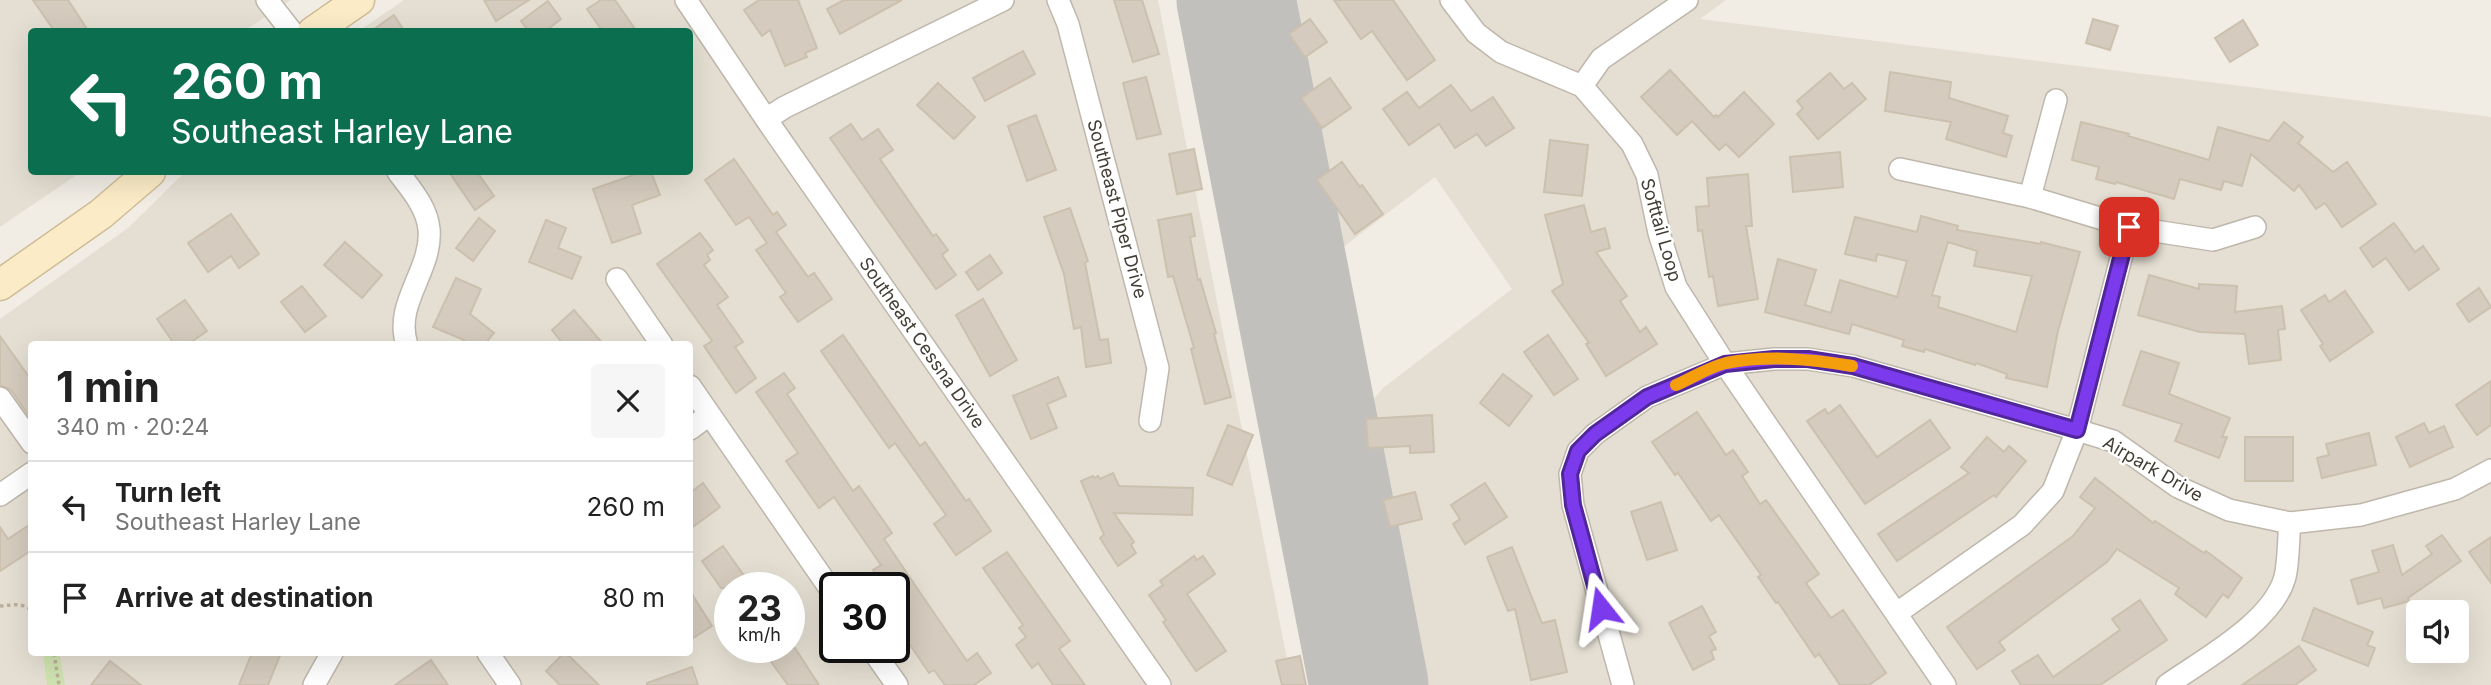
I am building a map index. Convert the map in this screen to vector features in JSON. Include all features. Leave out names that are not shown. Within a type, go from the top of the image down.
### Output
[{"type":"street","points":[[267,0],[289,28]]},
{"type":"street","points":[[319,28],[359,0]]},
{"type":"street","name":"Southeast Cessna Drive","points":[[686,0],[1160,685]]},
{"type":"street","points":[[766,119],[785,107],[1003,0]]},
{"type":"street","name":"Southeast Piper Drive","points":[[1058,0],[1068,24],[1158,368],[1150,421]]},
{"type":"street","name":"Softtail Loop","points":[[1451,0],[1476,33],[1501,52],[1582,86],[1632,144],[1647,175],[1659,233],[1676,287],[1725,364],[1945,685]]},
{"type":"street","points":[[1582,86],[1601,59],[1687,0]]},
{"type":"street","points":[[2031,197],[2056,100]]},
{"type":"street","points":[[1900,169],[2031,197],[2129,227],[2213,240],[2255,227]]},
{"type":"street","points":[[0,285],[101,214],[146,175]]},
{"type":"street","points":[[400,175],[421,203],[429,228],[427,253],[408,297],[402,331],[406,341]]},
{"type":"street","points":[[1897,613],[2022,525],[2053,491],[2077,430],[2129,227]]},
{"type":"street","points":[[617,279],[659,341]]},
{"type":"street","name":"Airpark Drive","points":[[1623,685],[1573,505],[1570,474],[1578,451],[1595,434],[1647,397],[1725,364],[1808,359],[1853,366],[2113,441],[2178,487],[2229,510],[2290,523],[2361,515],[2455,489],[2491,470]]},
{"type":"street","points":[[693,391],[819,573]]},
{"type":"street","points":[[0,398],[28,437]]},
{"type":"street","points":[[693,427],[709,415]]},
{"type":"street","points":[[0,495],[28,476]]},
{"type":"street","points":[[2167,685],[2256,622],[2272,602],[2285,577],[2290,523]]},
{"type":"street","points":[[314,685],[330,656]]},
{"type":"street","points":[[490,656],[510,685]]},
{"type":"street","points":[[882,663],[897,685]]},
{"type":"path","points":[[0,606],[16,604],[28,607]]},
{"type":"path","points":[[54,656],[59,685]]},
{"type":"shaded area","points":[[0,0],[291,0],[249,28],[28,28],[28,175],[77,175],[0,227]]},
{"type":"shaded area","points":[[404,0],[1158,0],[1292,685],[0,685],[0,319],[128,228],[182,175],[693,175],[693,28],[363,28]]},
{"type":"shaded area","points":[[1272,0],[1726,0],[1700,19],[2491,117],[2491,685],[1411,685],[1363,443],[1365,420],[1373,400],[1383,388],[1512,289],[1435,177],[1325,261]]},
{"type":"green space","points":[[43,656],[60,656],[65,685],[47,685]]},
{"type":"building","points":[[33,0],[68,0],[86,28],[52,28]]},
{"type":"building","points":[[484,0],[529,0],[496,21]]},
{"type":"building","points":[[601,0],[615,0],[634,28],[600,28],[587,9]]},
{"type":"building","points":[[759,0],[798,0],[817,48],[805,53],[807,57],[785,66],[770,30],[762,36],[744,10]]},
{"type":"building","points":[[844,0],[902,0],[840,34],[827,9]]},
{"type":"building","points":[[1114,0],[1142,0],[1159,54],[1133,62]]},
{"type":"building","points":[[1334,0],[1393,0],[1435,60],[1407,80],[1372,31],[1361,39]]},
{"type":"building","points":[[548,1],[561,19],[549,28],[526,28],[521,21]]},
{"type":"building","points":[[394,15],[402,28],[376,28]]},
{"type":"building","points":[[1310,19],[1327,42],[1305,57],[1289,34]]},
{"type":"building","points":[[2093,19],[2118,26],[2110,50],[2086,43]]},
{"type":"building","points":[[2243,20],[2258,45],[2230,62],[2215,38]]},
{"type":"building","points":[[1023,51],[1035,74],[985,101],[973,78]]},
{"type":"building","points":[[1670,70],[1714,117],[1718,117],[1744,92],[1774,124],[1739,157],[1726,144],[1719,150],[1692,121],[1677,135],[1641,97]]},
{"type":"building","points":[[1890,72],[1951,82],[1949,98],[2008,116],[2003,133],[2012,136],[2006,157],[1946,139],[1951,122],[1885,111]]},
{"type":"building","points":[[1830,73],[1844,89],[1852,83],[1866,99],[1818,139],[1797,114],[1803,108],[1797,101]]},
{"type":"building","points":[[1146,77],[1161,134],[1137,139],[1123,83]]},
{"type":"building","points":[[1330,78],[1351,108],[1322,128],[1301,98]]},
{"type":"building","points":[[938,83],[975,117],[954,139],[917,105]]},
{"type":"building","points":[[1451,85],[1471,111],[1493,97],[1514,128],[1486,146],[1477,134],[1455,148],[1439,124],[1409,145],[1383,109],[1407,92],[1419,108]]},
{"type":"building","points":[[1036,115],[1056,170],[1027,181],[1008,126]]},
{"type":"building","points":[[2081,122],[2129,134],[2128,136],[2209,160],[2218,127],[2269,141],[2284,122],[2303,137],[2298,143],[2333,172],[2347,162],[2376,204],[2342,227],[2325,203],[2316,209],[2299,185],[2294,191],[2251,154],[2242,186],[2224,181],[2221,190],[2180,179],[2174,199],[2096,179],[2099,167],[2072,160]]},
{"type":"building","points":[[851,124],[862,140],[878,129],[893,150],[880,159],[933,236],[936,234],[948,250],[942,255],[956,275],[936,289],[830,138]]},
{"type":"building","points":[[1550,140],[1588,145],[1582,196],[1544,192]]},
{"type":"building","points":[[1194,149],[1202,189],[1177,194],[1169,154]]},
{"type":"building","points":[[1840,152],[1843,187],[1793,192],[1790,157]]},
{"type":"building","points":[[734,159],[773,215],[777,212],[786,225],[776,232],[808,277],[814,273],[832,299],[798,322],[780,297],[786,293],[756,250],[767,243],[749,217],[736,225],[705,180]]},
{"type":"building","points":[[1342,162],[1383,214],[1355,234],[1317,180]]},
{"type":"building","points":[[1748,174],[1752,226],[1746,226],[1758,299],[1718,306],[1713,276],[1709,277],[1702,230],[1698,231],[1696,207],[1709,206],[1707,178]]},
{"type":"building","points":[[451,175],[479,175],[494,196],[475,210]]},
{"type":"building","points":[[633,175],[652,175],[660,195],[632,205],[641,233],[612,243],[593,189]]},
{"type":"building","points":[[1584,205],[1591,232],[1605,228],[1610,248],[1596,252],[1627,296],[1620,301],[1640,332],[1646,327],[1657,344],[1606,376],[1586,344],[1589,343],[1552,291],[1563,284],[1545,215]]},
{"type":"building","points":[[1070,208],[1088,261],[1085,263],[1100,340],[1108,339],[1111,363],[1086,367],[1081,327],[1074,329],[1064,274],[1044,217]]},
{"type":"building","points":[[231,214],[259,254],[239,268],[231,256],[208,272],[188,243]]},
{"type":"building","points":[[1191,214],[1195,236],[1190,237],[1198,280],[1200,279],[1216,333],[1214,334],[1231,397],[1205,404],[1191,349],[1194,348],[1173,276],[1168,277],[1158,220]]},
{"type":"building","points":[[1921,216],[1958,226],[1957,230],[2041,242],[2080,252],[2058,331],[2047,387],[2006,378],[2007,374],[1976,363],[1975,365],[1925,349],[1924,352],[1902,346],[1904,340],[1852,324],[1849,334],[1765,312],[1778,259],[1816,270],[1805,305],[1831,313],[1840,280],[1897,297],[1907,261],[1877,254],[1876,261],[1845,254],[1855,217],[1917,232]],"holes":[[[1948,242],[1977,251],[1974,266],[2032,276],[2016,332],[1938,307],[1940,297],[1932,295]]]},
{"type":"building","points":[[479,218],[495,231],[473,261],[456,248]]},
{"type":"building","points":[[546,220],[566,228],[558,248],[581,257],[572,279],[529,262]]},
{"type":"building","points":[[2394,223],[2415,252],[2423,246],[2439,269],[2409,290],[2386,258],[2373,267],[2360,248]]},
{"type":"building","points":[[700,233],[713,250],[707,255],[710,260],[704,265],[728,297],[717,305],[743,342],[735,347],[756,378],[736,393],[704,346],[712,341],[657,264]]},
{"type":"building","points":[[345,242],[382,275],[362,298],[324,265]]},
{"type":"building","points":[[990,255],[1002,273],[978,290],[966,272]]},
{"type":"building","points":[[2149,275],[2199,289],[2199,284],[2237,286],[2235,312],[2282,306],[2285,329],[2278,330],[2281,360],[2249,364],[2245,334],[2200,332],[2138,315]]},
{"type":"building","points":[[456,278],[481,289],[470,314],[494,333],[487,341],[463,341],[433,327]]},
{"type":"building","points":[[302,286],[326,316],[305,332],[281,302]]},
{"type":"building","points":[[2479,288],[2491,307],[2469,322],[2457,304]]},
{"type":"building","points":[[2345,291],[2373,332],[2330,361],[2320,346],[2323,344],[2301,310],[2325,295],[2329,302]]},
{"type":"building","points":[[983,299],[1017,360],[990,376],[956,315]]},
{"type":"building","points":[[185,300],[207,331],[193,341],[172,341],[157,319]]},
{"type":"building","points":[[574,310],[601,341],[561,341],[552,330]]},
{"type":"building","points":[[843,335],[920,446],[925,442],[966,501],[969,499],[991,531],[956,555],[934,524],[946,515],[895,443],[889,448],[821,351]]},
{"type":"building","points":[[1548,335],[1578,379],[1554,395],[1524,352]]},
{"type":"building","points":[[0,336],[28,375],[28,414],[11,390],[0,385]]},
{"type":"building","points":[[2141,351],[2179,363],[2169,394],[2230,418],[2222,437],[2227,437],[2219,458],[2175,441],[2182,424],[2123,405]]},
{"type":"building","points":[[784,373],[795,388],[787,394],[853,491],[859,486],[892,533],[884,539],[906,572],[874,572],[873,570],[881,565],[834,497],[819,508],[786,461],[798,453],[756,392]]},
{"type":"building","points":[[1503,374],[1532,396],[1509,426],[1480,403]]},
{"type":"building","points":[[1058,377],[1066,396],[1047,404],[1057,428],[1031,439],[1013,396]]},
{"type":"building","points":[[2491,381],[2491,425],[2477,435],[2456,405]]},
{"type":"building","points":[[1840,405],[1877,457],[1930,420],[1950,448],[1865,504],[1807,421],[1825,409],[1828,414]]},
{"type":"building","points":[[1697,412],[1726,455],[1733,450],[1748,472],[1742,476],[1760,504],[1766,500],[1819,574],[1806,583],[1831,618],[1843,610],[1886,673],[1869,685],[1840,685],[1819,654],[1815,657],[1778,602],[1776,603],[1758,577],[1761,575],[1719,515],[1711,521],[1678,473],[1675,475],[1652,442]]},
{"type":"building","points":[[1432,415],[1434,452],[1410,453],[1410,446],[1368,448],[1366,419]]},
{"type":"building","points":[[2424,423],[2429,433],[2444,426],[2453,447],[2410,467],[2396,437]]},
{"type":"building","points":[[1228,425],[1253,435],[1232,485],[1207,475]]},
{"type":"building","points":[[2369,433],[2376,465],[2322,478],[2317,458],[2329,455],[2326,444]]},
{"type":"building","points":[[1987,437],[2004,452],[2009,446],[2026,461],[1996,497],[1994,495],[1897,561],[1878,534],[1969,473],[1961,467]]},
{"type":"building","points":[[2245,437],[2293,437],[2293,481],[2245,481]]},
{"type":"building","points":[[1113,473],[1119,486],[1193,488],[1192,515],[1114,513],[1134,542],[1131,545],[1136,553],[1118,566],[1100,538],[1104,535],[1081,481],[1093,476],[1100,479]]},
{"type":"building","points":[[2095,478],[2153,523],[2155,521],[2204,553],[2206,551],[2242,578],[2228,598],[2223,594],[2206,617],[2175,594],[2179,588],[2117,549],[2107,562],[1999,642],[2005,650],[1977,669],[1947,627],[2073,536],[2095,508],[2080,497]]},
{"type":"building","points":[[703,483],[720,507],[693,527],[693,491]]},
{"type":"building","points":[[1485,483],[1507,517],[1465,544],[1453,524],[1460,519],[1451,505]]},
{"type":"building","points":[[1415,492],[1422,519],[1390,527],[1383,500]]},
{"type":"building","points":[[1661,502],[1677,550],[1647,560],[1631,512]]},
{"type":"building","points":[[28,526],[28,553],[0,571],[0,527],[8,539]]},
{"type":"building","points":[[2442,535],[2461,561],[2406,602],[2384,608],[2381,598],[2358,604],[2351,580],[2379,572],[2372,551],[2393,545],[2402,575],[2432,554],[2426,546]]},
{"type":"building","points":[[2491,537],[2491,583],[2469,552]]},
{"type":"building","points":[[723,546],[742,572],[714,572],[714,578],[702,561]]},
{"type":"building","points":[[1512,547],[1542,623],[1555,620],[1567,672],[1531,680],[1515,609],[1508,611],[1487,557]]},
{"type":"building","points":[[1007,552],[1070,641],[1059,649],[1085,685],[1053,685],[1038,663],[1032,668],[1016,645],[1026,637],[1019,628],[1023,625],[983,568]]},
{"type":"building","points":[[1194,556],[1197,560],[1203,556],[1215,574],[1187,594],[1226,651],[1196,671],[1163,622],[1166,620],[1149,595],[1163,585],[1160,581]]},
{"type":"building","points":[[910,577],[967,661],[977,653],[991,673],[974,685],[945,685],[934,670],[929,673],[910,645]]},
{"type":"building","points":[[693,596],[712,626],[693,638]]},
{"type":"building","points":[[2140,600],[2167,640],[2100,685],[2021,685],[2012,671],[2038,655],[2053,677],[2120,630],[2112,619]]},
{"type":"building","points":[[1702,606],[1716,632],[1709,636],[1716,649],[1711,651],[1714,659],[1693,670],[1669,623]]},
{"type":"building","points":[[2314,608],[2373,632],[2367,645],[2375,648],[2368,666],[2302,640]]},
{"type":"building","points":[[2299,646],[2316,670],[2295,685],[2242,685]]},
{"type":"building","points":[[251,656],[280,656],[268,685],[239,685]]},
{"type":"building","points":[[561,656],[569,656],[599,685],[560,685],[546,671]]},
{"type":"building","points":[[1300,656],[1306,685],[1282,685],[1276,661]]},
{"type":"building","points":[[431,660],[448,685],[395,685]]},
{"type":"building","points":[[110,661],[141,685],[91,685]]},
{"type":"building","points":[[772,663],[805,663],[819,685],[788,685]]},
{"type":"building","points":[[692,667],[698,685],[647,685],[647,683]]},
{"type":"runway","points":[[1236,0],[1369,685]]},
{"type":"slow traffic","points":[[1676,385],[1725,364],[1808,359],[1852,366]]},
{"type":"route","points":[[1601,608],[1573,505],[1570,474],[1578,451],[1595,434],[1647,397],[1725,364],[1774,359],[1808,359],[1853,366],[2077,430],[2129,227]]}]
